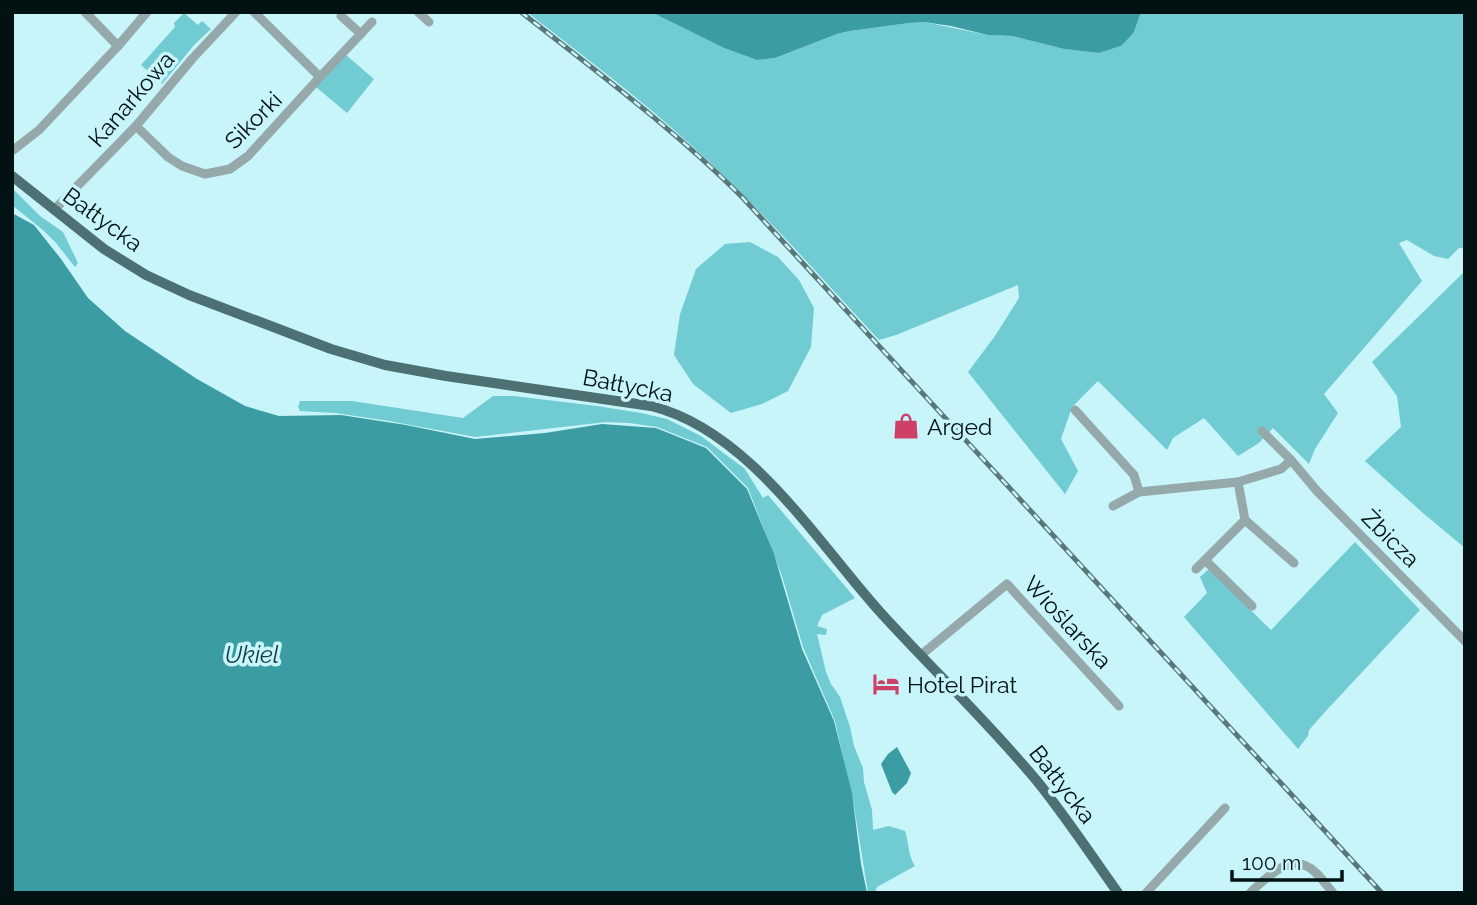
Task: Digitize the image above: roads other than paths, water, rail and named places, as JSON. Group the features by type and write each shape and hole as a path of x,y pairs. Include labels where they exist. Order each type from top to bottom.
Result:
{"main road":[{"name":"Bałtycka","path":"12,176 104,249 146,275 189,295 350,356 456,378 651,407 689,420 720,440 771,483 872,602 1036,780 1118,893"}],"street":[{"path":"85,12 118,46"},
{"path":"12,151 39,130 147,12"},
{"name":"Kanarkowa","path":"54,210 136,127 192,59 236,12"},
{"path":"254,12 320,77"},
{"path":"418,12 429,22"},
{"path":"341,16 361,34"},
{"name":"Sikorki","path":"136,127 182,166 205,174 230,169 248,156 372,22"},
{"path":"1075,410 1134,475 1139,492"},
{"name":"Żbicza","path":"1262,430 1317,491 1465,641"},
{"path":"1113,506 1139,492 1238,482 1281,468 1291,460"},
{"path":"1238,482 1245,520 1294,563"},
{"path":"1196,569 1245,520"},
{"path":"1206,561 1252,606"},
{"name":"Wioślarska","path":"921,656 1007,584 1119,706"},
{"path":"1146,893 1226,808"},
{"path":"1250,893 1281,866 1292,864 1309,867 1333,893"}],"water":[{"path":"651,12 1141,12 1134,32 1121,46 1099,53 1064,49 1012,36 988,35 924,22 850,31 775,58 757,60 724,48"},
{"name":"Ukiel","path":"12,213 34,225 88,298 125,331 197,379 245,406 279,416 341,415 475,439 545,433 602,424 656,428 706,448 747,489 774,554 802,649 834,721 852,793 867,893 12,893"},
{"path":"897,747 911,773 907,783 895,795 881,764"}],"railway":[{"path":"521,12 662,124 742,197 1382,893"}],"place":[{"name":"Arged","path":"906,426"},
{"name":"Hotel Pirat","path":"886,684"}]}
